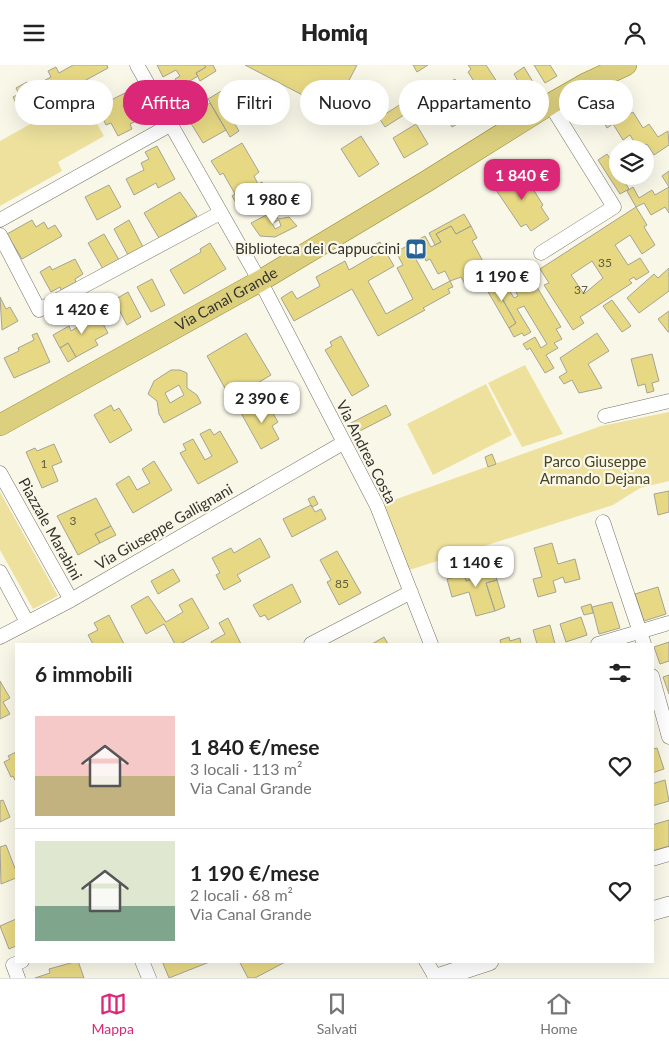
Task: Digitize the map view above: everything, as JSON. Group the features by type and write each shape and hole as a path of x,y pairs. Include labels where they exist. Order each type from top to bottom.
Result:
{"main road":[{"name":"Via Canal Grande","path":"590,80 610,65"},
{"name":"Via Canal Grande","path":"594,80 626,65"},
{"name":"Via Canal Grande","path":"0,425 260,281 559,99"}],"street":[{"name":"Via Andrea Costa","path":"137,65 145,80"},
{"path":"541,253 614,207 550,104"},
{"name":"Via Andrea Costa","path":"170,125 260,281 377,506 431,643"},
{"path":"0,220 170,125"},
{"path":"0,235 39,310 220,213"},
{"path":"604,416 669,401"},
{"name":"Via Giuseppe Gallignani","path":"0,637 71,600 344,443"},
{"name":"Piazzale Marabini","path":"0,473 71,600"},
{"path":"603,522 642,638"},
{"path":"0,572 27,622"},
{"path":"313,643 411,592"},
{"path":"605,643 642,638 669,623"},
{"path":"654,683 669,737"},
{"path":"654,858 669,854"},
{"path":"654,910 669,906"},
{"path":"18,963 13,965 18,978"},
{"path":"143,963 149,978"},
{"path":"427,963 436,978 483,963"}],"green space":[{"path":"29,125 98,125 104,136 58,162 62,171 0,206 0,141"},
{"path":"525,365 563,434 522,447 488,383"},
{"path":"486,384 512,435 433,475 407,424"},
{"name":"Parco Giuseppe Armando Dejana","path":"669,412 669,481 640,488 613,505 403,572 377,506 601,426"},
{"path":"0,492 58,596 33,609 0,550"}],"building":[{"path":"73,65 107,65 108,68 86,80 45,80 51,77 48,71 56,67 59,73"},
{"path":"157,65 204,65 206,67 196,73 198,76 191,80 176,80 180,76 176,70 163,77"},
{"path":"204,65 213,65 216,71 200,80 196,73 206,67"},
{"path":"245,65 357,65 349,80 300,80 300,94 290,89 290,80 274,80"},
{"path":"413,65 428,65 417,72"},
{"path":"468,65 486,65 496,80 473,80 468,72 471,69"},
{"path":"534,65 550,65 557,76 549,81 543,80"},
{"path":"524,67 532,80 517,80 514,74"},
{"path":"218,93 218,116 208,99"},
{"path":"123,94 123,125 130,125 132,129 118,136 112,125 113,99"},
{"path":"210,103 218,116 218,125 223,125 226,130 203,143 192,125 208,125 208,104"},
{"path":"399,105 399,118 389,124 389,112"},
{"path":"633,112 643,128 649,124 658,137 668,131 669,145 654,155 654,140 633,140 630,135 623,140 614,125 633,125"},
{"path":"223,125 235,125 239,131 230,137"},
{"path":"417,125 428,144 404,158 393,138"},
{"path":"361,136 379,164 359,177 341,149"},
{"path":"242,143 259,172 254,176 258,184 262,182 269,193 240,210 232,196 235,194 223,173 220,175 211,161"},
{"path":"157,146 175,179 158,188 156,183 134,195 126,179 144,170 141,163 149,159 145,152"},
{"path":"607,154 609,157 609,177 598,160"},
{"path":"521,170 543,205 541,207 549,219 531,231 526,224 521,227 494,187"},
{"path":"669,171 669,187 662,176"},
{"path":"109,185 121,207 97,220 85,197"},
{"path":"614,185 627,185 629,189 620,194"},
{"path":"633,187 639,198 652,190 655,195 669,187 669,213 665,207 651,215 644,203 636,207 627,191"},
{"path":"180,192 197,216 159,238 144,213"},
{"path":"636,207 647,225 644,227 655,245 642,254 630,235 615,245 628,265 640,258 649,272 636,280 634,277 629,280 632,283 580,317 584,323 573,330 544,285 549,283 540,269","holes":["592,261 603,278 584,294 571,275"]},
{"path":"274,211 278,219 289,217 297,226 275,237 260,236 251,223","holes":["279,220 281,226 275,229 272,223"]},
{"path":"464,214 471,226 456,234 451,226 436,234 441,242 435,245 429,233"},
{"path":"32,220 36,227 44,222 48,229 55,225 62,236 22,259 7,234"},
{"path":"129,220 143,247 128,255 114,229"},
{"path":"451,226 456,234 471,226 477,238 472,241 486,267 482,269 484,274 465,284 461,277 450,281 445,271 438,274 430,259 426,261 423,249 419,251 414,242 425,236 431,247 441,242 436,234"},
{"path":"104,234 119,260 103,269 88,243"},
{"path":"380,242 394,266 368,281 386,314 413,299 397,268 403,265 396,252 414,242 419,251 413,254 433,290 450,281 453,287 448,289 450,293 423,308 425,310 378,336 352,289 294,321 281,298 292,291 297,299 320,286 316,277 345,261 349,270 373,256 369,248"},
{"path":"210,243 226,269 184,294 170,270 201,252 200,249"},
{"path":"75,259 83,274 75,279 76,282 61,290 60,287 51,292 40,272 50,266 52,270"},
{"path":"489,265 493,274 486,278 482,269"},
{"path":"669,268 669,291 639,313 627,298 654,274 658,278"},
{"path":"526,269 561,327 556,329 562,339 554,343 558,348 546,355 554,368 545,373 530,348 527,350 523,344 535,337 541,348 547,344 524,306 517,309 531,332 524,336 522,333 514,337 509,328 516,323 500,295 509,290 514,298 518,296 509,279"},
{"path":"152,279 165,305 151,312 137,287"},
{"path":"504,281 509,290 500,295 516,323 509,328 487,290"},
{"path":"128,292 141,317 127,325 114,300"},
{"path":"0,297 6,309 10,307 18,321 2,330"},
{"path":"612,300 631,326 622,332 603,306"},
{"path":"96,311 108,333 95,340 98,345 76,357 68,343 60,348 53,335 69,326 71,331 86,322 83,318"},
{"path":"669,311 669,332 668,332 658,319"},
{"path":"37,333 50,362 14,378 4,358 19,351 18,348 34,340 32,335"},
{"path":"246,333 271,375 231,399 207,356"},
{"path":"597,333 609,351 588,364 602,388 579,393 572,380 564,384 559,377 567,372 560,358"},
{"path":"341,336 369,386 352,396 325,350 332,346 330,342"},
{"path":"68,343 76,357 68,362 60,348"},
{"path":"652,354 659,381 652,383 654,391 647,393 645,384 638,386 631,359"},
{"path":"171,370 180,370 187,373 187,388 197,395 201,403 164,423 159,414 157,401 148,394 154,381","holes":["179,385 184,395 170,403 165,393"]},
{"path":"244,397 248,402 232,411 229,406"},
{"path":"265,400 278,422 272,426 279,439 261,449 241,413"},
{"path":"111,405 114,411 119,408 132,430 110,443 94,415"},
{"path":"386,405 391,415 354,434 349,424"},
{"path":"210,429 214,435 220,431 238,462 198,484 180,453 186,450 183,444 193,439 205,460 212,456 200,434"},
{"path":"54,444 62,462 52,466 58,481 42,488 26,452 35,448 37,451"},
{"path":"492,454 496,464 488,467 485,457"},
{"path":"154,461 172,490 133,513 116,484 129,476 137,490 150,483 142,469"},
{"path":"669,491 669,512 658,515 654,494"},
{"path":"314,496 318,504 312,507 308,499"},
{"path":"96,498 111,526 95,534 100,543 78,555 57,516"},
{"path":"311,505 315,512 321,509 326,519 292,537 283,519"},
{"path":"111,526 116,535 100,543 95,534"},
{"path":"260,538 270,557 237,575 241,581 224,590 216,575 220,573 212,558 231,548 234,553"},
{"path":"552,543 558,564 575,559 580,579 565,583 563,577 553,581 556,592 538,597 533,579 542,577 534,548"},
{"path":"337,551 361,593 339,605 327,582 331,580 320,560"},
{"path":"491,561 497,580 486,583 495,611 476,616 469,592 452,597 447,579 464,574 466,581 477,578 473,566"},
{"path":"173,569 180,581 158,594 151,581"},
{"path":"475,571 477,578 466,581 464,574"},
{"path":"497,580 505,607 495,611 486,583"},
{"path":"292,584 301,602 268,620 265,615 260,617 253,605"},
{"path":"658,587 666,614 644,621 635,594"},
{"path":"148,596 166,622 183,612 179,605 192,598 209,628 182,643 174,643 164,624 146,634 131,606"},
{"path":"612,602 620,628 599,634 592,607"},
{"path":"591,604 593,613 584,615 581,607"},
{"path":"109,615 123,643 92,643 88,635 98,630 94,623"},
{"path":"581,617 587,635 566,642 560,624"},
{"path":"228,618 240,643 212,643 225,634 219,623"},
{"path":"550,625 555,643 537,643 533,630"},
{"path":"384,637 387,643 374,643"},
{"path":"509,637 510,641 520,638 521,643 501,643 500,640"},
{"path":"669,642 669,661 660,664 654,647"},
{"path":"669,675 669,694 663,677"},
{"path":"0,681 10,698 3,702 10,714 0,719"},
{"path":"657,748 664,769 654,772 654,749"},
{"path":"15,752 15,780 13,776 11,777 4,762 10,759 8,756"},
{"path":"665,780 669,801 654,805 654,783"},
{"path":"3,800 10,817 0,822 0,801"},
{"path":"669,820 669,846 654,850 654,824"},
{"path":"6,845 15,868 15,878 1,884 0,847"},
{"path":"15,919 15,946 9,949 0,926"},
{"path":"71,963 79,963 84,978 35,978 50,973 49,969"},
{"path":"163,963 207,963 169,978"},
{"path":"240,963 283,963 255,978 248,978"}],"place":[{"name":"Biblioteca dei Cappuccini","path":"416,249"}]}
